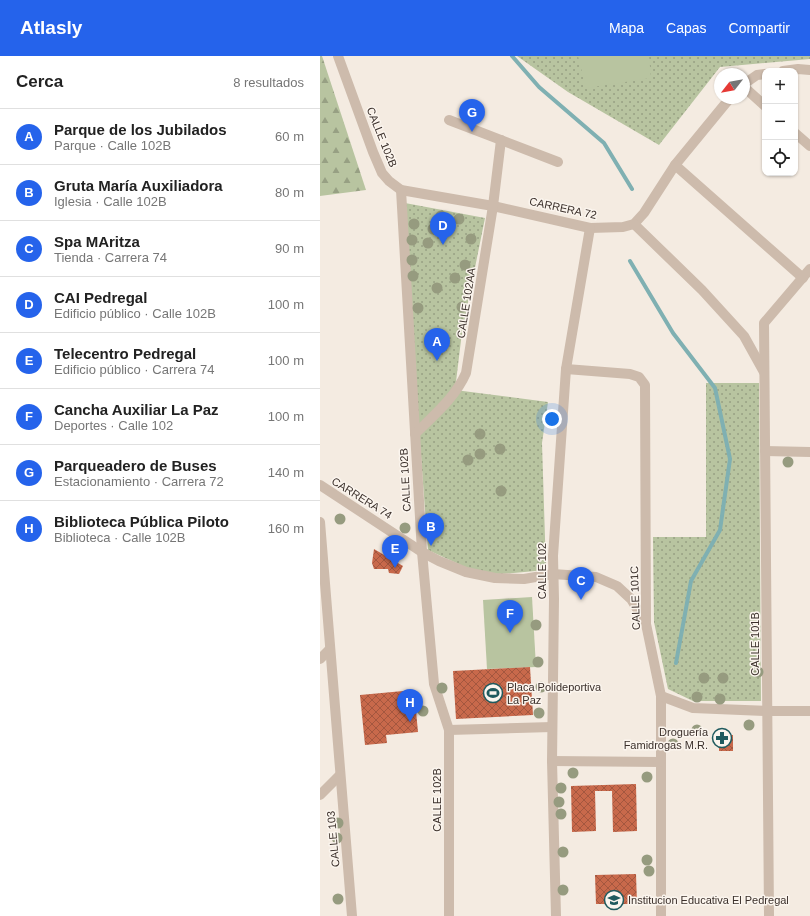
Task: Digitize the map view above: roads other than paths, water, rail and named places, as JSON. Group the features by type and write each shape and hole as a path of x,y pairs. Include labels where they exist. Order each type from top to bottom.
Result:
{"street":[{"name":"CALLE 102B","path":"338,56 382,173 389,181 401,190 422,552 434,684 449,730 449,916"},
{"path":"798,68 810,70"},
{"path":"750,80 757,75 762,74"},
{"path":"750,91 763,104"},
{"path":"634,224 644,213 675,165 725,104"},
{"path":"449,120 558,162"},
{"path":"798,135 810,146"},
{"name":"CALLE 102AA","path":"415,434 450,399 460,387 466,373 493,206 501,140"},
{"path":"675,165 803,278 810,270"},
{"name":"CARRERA 72","path":"401,190 493,206 590,228 623,227 634,224"},
{"name":"CALLE 101B","path":"634,224 702,290 744,336 764,373"},
{"name":"CALLE 102","path":"556,916 552,761 554,599 553,556 566,369 590,228"},
{"name":"CALLE 101B","path":"769,916 764,323 803,278"},
{"name":"CALLE 101C","path":"566,369 630,374 639,377 645,385 646,624 661,696 661,916"},
{"path":"765,451 810,452"},
{"name":"CARRERA 74","path":"320,485 422,552 466,572 495,578 524,579 553,574 596,577 616,586 631,599 646,624"},
{"name":"CALLE 103","path":"320,522 350,915"},
{"path":"320,659 330,649"},
{"path":"661,696 693,708 810,711"},
{"path":"449,730 552,727"},
{"path":"552,761 660,762"},
{"path":"320,795 340,775"}],"waterway":[{"path":"512,56 539,87 604,143 632,189"},
{"path":"630,261 673,333 715,388 730,459 720,530 691,581 676,663"}],"place":[{"name":"Parqueadero de Buses","path":"472,132"},
{"name":"CAI Pedregal","path":"443,245"},
{"name":"Parque de los Jubilados","path":"437,361"},
{"name":"Gruta María Auxiliadora","path":"431,546"},
{"name":"Telecentro Pedregal","path":"395,568"},
{"name":"Spa MAritza","path":"581,600"},
{"name":"Cancha Auxiliar La Paz","path":"510,633"},
{"name":"Placa Polideportiva La Paz","path":"493,693"},
{"name":"Biblioteca Pública Piloto","path":"410,722"},
{"name":"Droguería Famidrogas M.R.","path":"722,738"},
{"name":"Institucion Educativa El Pedregal","path":"614,900"}]}
